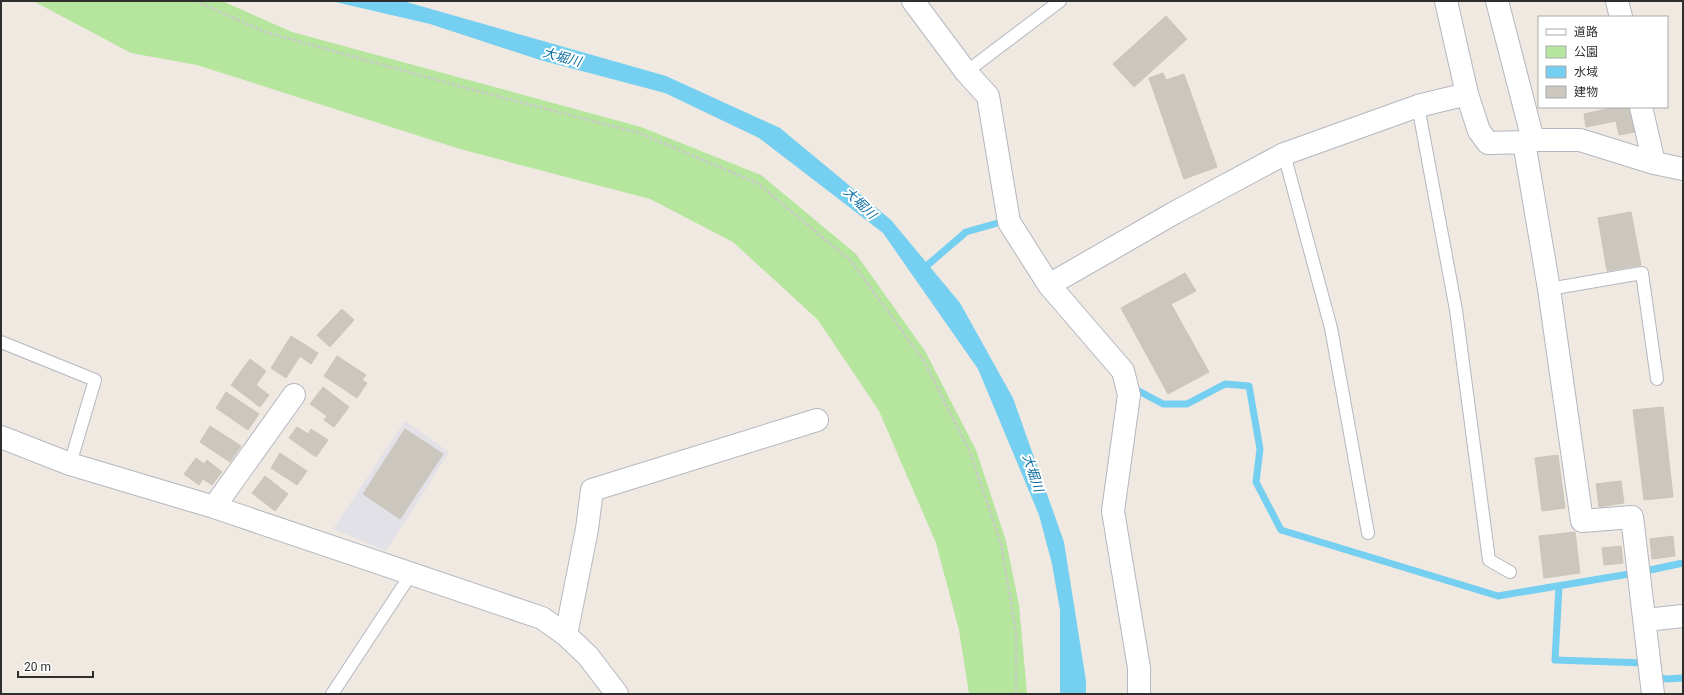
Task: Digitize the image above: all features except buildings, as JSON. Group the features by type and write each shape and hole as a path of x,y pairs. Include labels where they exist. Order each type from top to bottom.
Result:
{"street":[{"path":"913,1 966,72 988,96 1009,222 1049,285 1123,371 1129,395 1113,511 1139,668 1139,694"},
{"path":"1446,1 1467,94 1479,131 1488,143 1580,140 1654,163 1683,168"},
{"path":"1498,1 1529,141 1582,521 1632,517 1646,620 1653,694"},
{"path":"1617,1 1621,16"},
{"path":"1049,285 1174,213 1284,154 1418,106 1467,94"},
{"path":"1642,108 1654,163"},
{"path":"214,507 294,395"},
{"path":"566,635 588,528 592,490 817,420"},
{"path":"1,437 70,464 214,507 542,618 566,635 588,656 617,694"},
{"path":"1646,620 1683,616"}],"lane":[{"path":"966,72 1060,1"},
{"path":"1418,106 1456,310 1489,560 1510,572"},
{"path":"1284,154 1331,328 1368,534"},
{"path":"1549,289 1642,273 1657,379"},
{"path":"1,342 95,380 70,464"},
{"path":"332,694 411,574"}],"path":[{"path":"196,1 265,32 462,87 639,133 757,183 851,261 924,361 970,452 1000,544 1016,632 1016,694"}],"shaded area":[{"path":"405,421 449,452 386,551 333,529"}],"green space":[{"path":"33,1 222,1 292,32 641,127 761,175 856,254 925,351 976,450 1006,541 1019,605 1027,694 969,694 959,630 936,543 879,411 818,320 733,242 650,199 460,149 197,65 131,53"}],"water":[{"name":"大堀川","path":"331,1 403,1 666,76 780,128 891,220 960,303 1013,398 1064,542 1086,681 1086,694 1060,694 1060,610 1052,564 1039,515 978,369 883,233 759,138 665,93 540,60 430,24"}],"waterway":[{"path":"923,269 966,232 1001,222 1005,227"},
{"path":"1137,390 1163,404 1187,404 1225,384 1249,386 1260,449 1256,482 1281,530 1498,596 1629,574"},
{"path":"1650,570 1683,563"},
{"path":"1559,586 1555,660 1645,663"},
{"path":"1659,677 1666,679 1683,678"}]}
